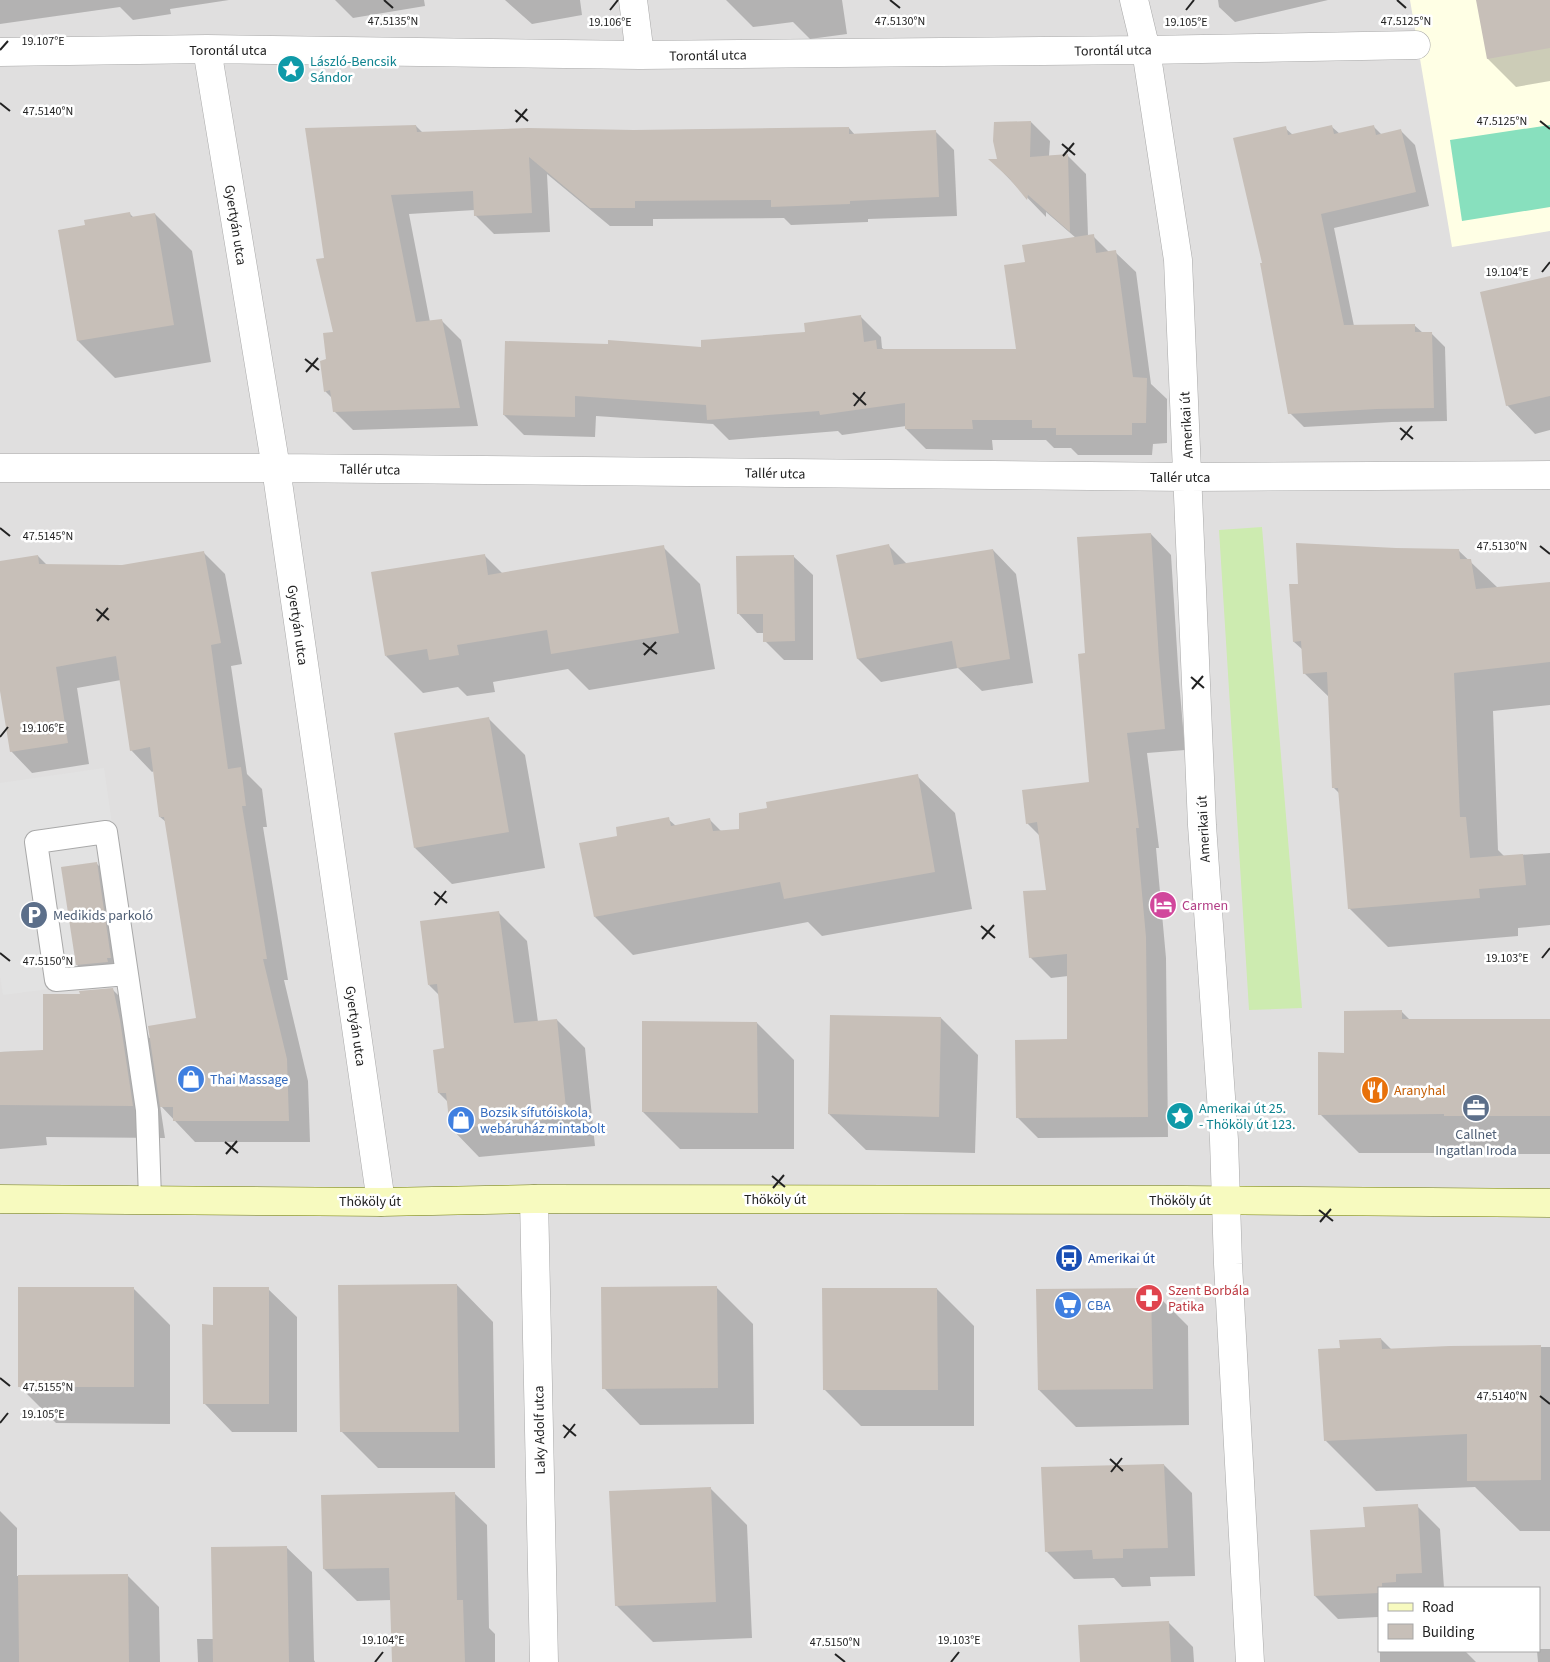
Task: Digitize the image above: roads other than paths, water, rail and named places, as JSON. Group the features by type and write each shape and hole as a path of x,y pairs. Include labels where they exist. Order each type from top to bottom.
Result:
{"main road":[{"name":"Thököly út","path":"0,1199 381,1202 534,1199 1226,1200 1550,1203"}],"street":[{"path":"633,0 640,55"},
{"name":"Amerikai út","path":"1134,0 1146,50 1178,260 1202,825 1224,1140 1250,1662"},
{"name":"Torontál utca","path":"0,52 207,49 640,55 1146,50 1416,45"},
{"name":"Gyertyán utca","path":"207,49 276,468 381,1202"},
{"name":"Tallér utca","path":"0,468 276,468 1188,477 1550,475"},
{"name":"Laky Adolf utca","path":"534,1199 544,1662"}],"lane":[{"path":"127,974 56,980 36,842 106,832 127,974 147,1110 150,1199"}],"place":[{"name":"László-Bencsik Sándor","path":"291,69"},
{"name":"Carmen","path":"1163,905"},
{"name":"Medikids parkoló","path":"34,915"},
{"name":"Thai Massage","path":"191,1079"},
{"name":"Aranyhal","path":"1375,1090"},
{"name":"Callnet Ingatlan Iroda","path":"1476,1108"},
{"name":"Amerikai út 25. - Thököly út 123.","path":"1180,1116"},
{"name":"Bozsik sífutóiskola, webáruház mintabolt","path":"461,1120"},
{"name":"Amerikai út","path":"1069,1258"},
{"name":"Szent Borbála Patika","path":"1149,1298"},
{"name":"CBA","path":"1068,1305"}]}
